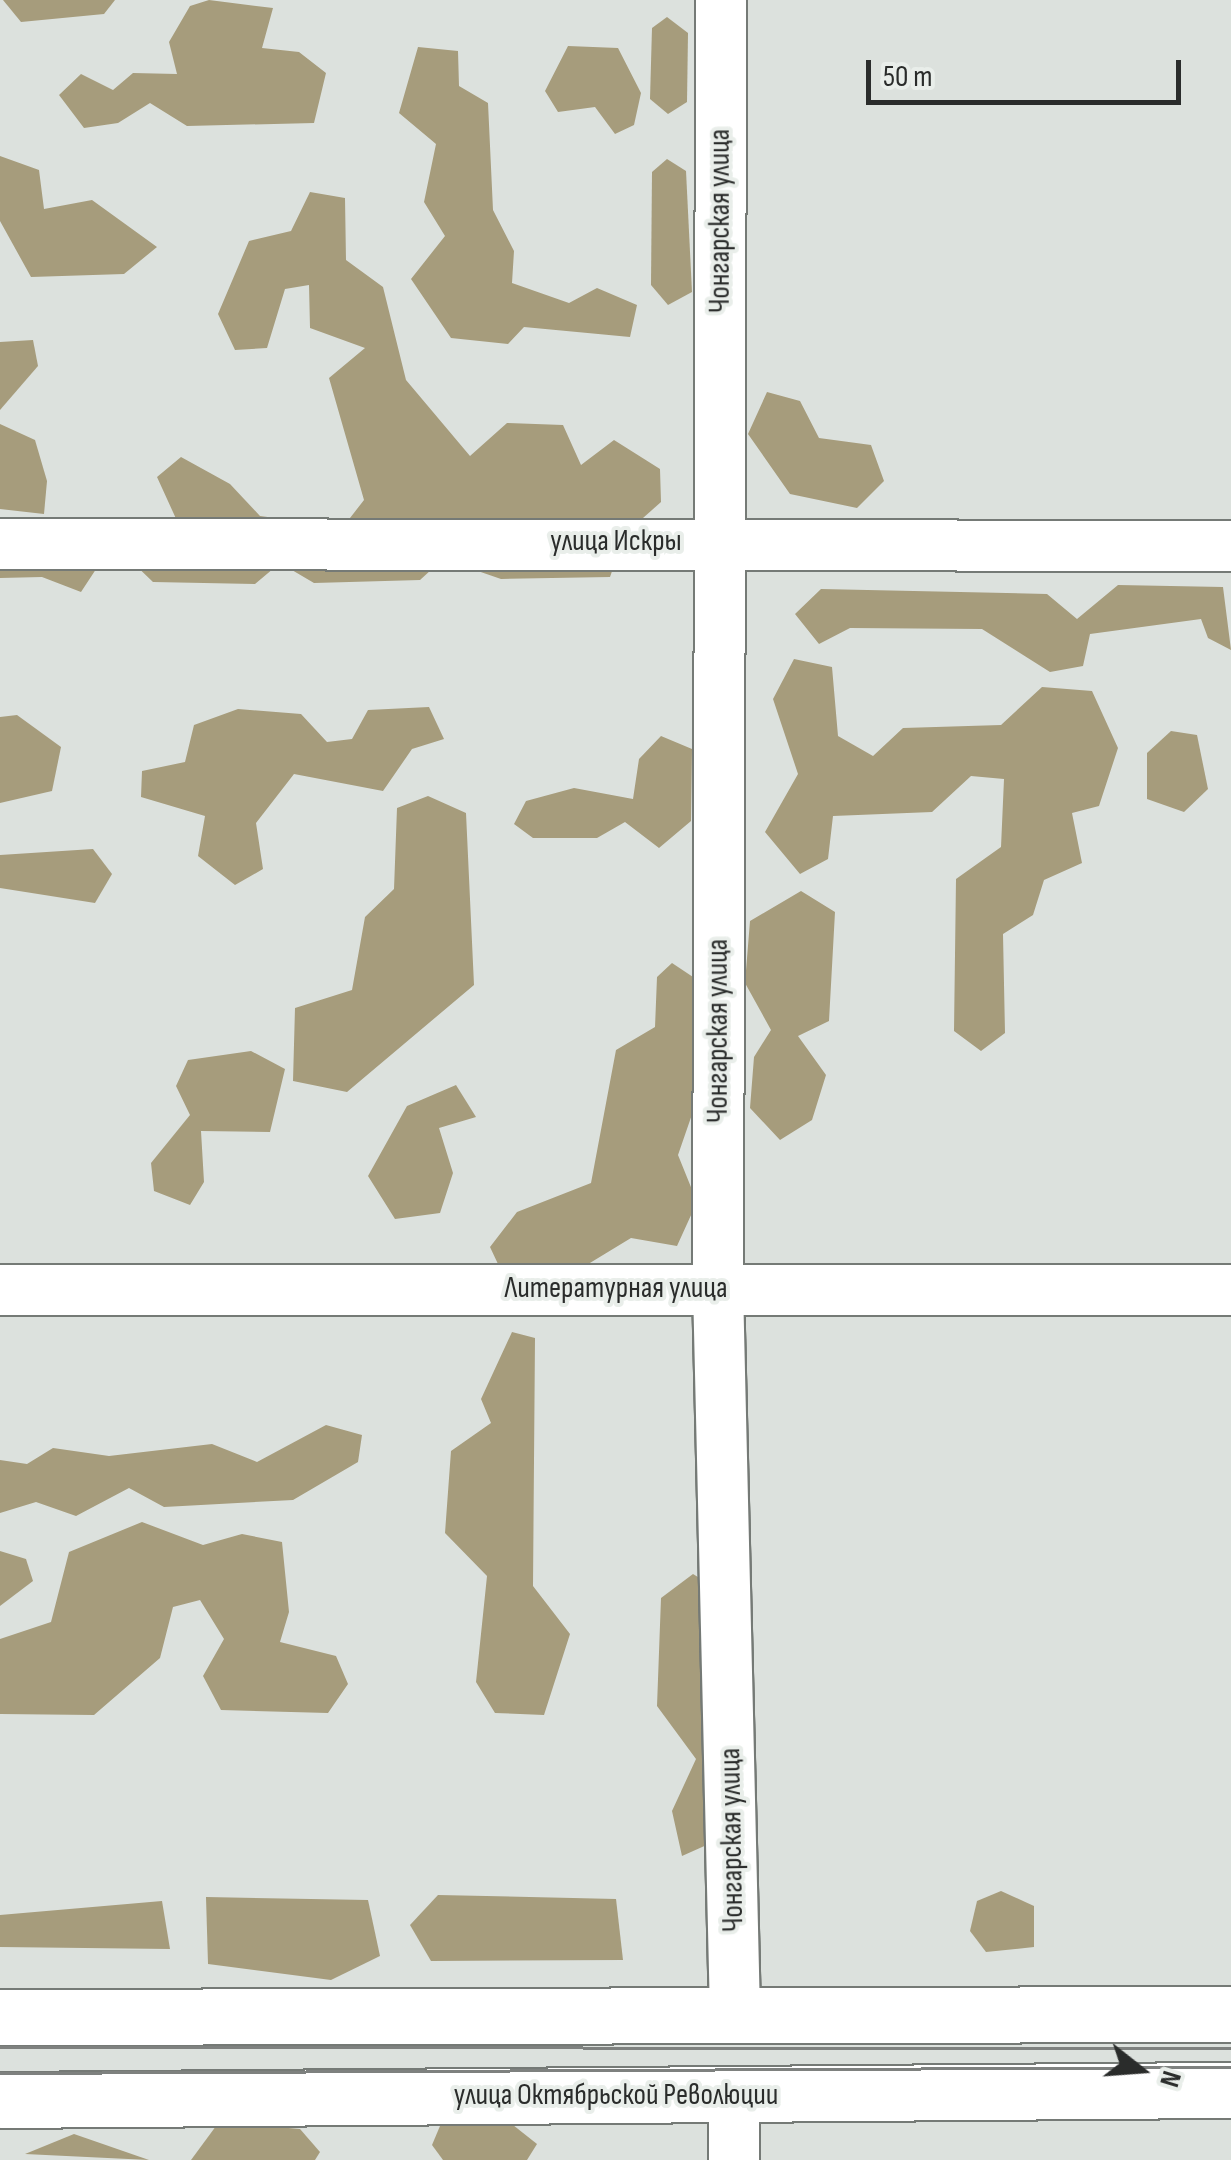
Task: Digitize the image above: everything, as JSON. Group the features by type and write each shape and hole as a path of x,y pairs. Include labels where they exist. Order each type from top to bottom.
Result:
{"main road":[{"name":"улица Октябрьской Революции","path":"0,2100 735,2057 1222,2013"},
{"path":"1222,2013 1223,2090"},
{"name":"улица Октябрьской Революции","path":"0,2017 735,2057 1223,2090"}],"street":[{"name":"Чонгарская улица","path":"720,0 718,1287 734,2160"},
{"name":"улица Искры","path":"0,544 719,541 1231,546"},
{"name":"Литературная улица","path":"0,1290 1231,1290"}],"shaded area":[{"path":"3,0 115,0 104,14 21,22"},
{"path":"209,0 273,8 262,48 299,52 326,73 314,123 187,126 150,103 118,123 84,128 59,95 81,74 113,90 133,73 177,74 169,42 190,6"},
{"path":"667,17 688,33 687,102 668,114 650,99 652,28"},
{"path":"568,46 618,48 641,93 634,125 615,134 595,107 558,112 545,91"},
{"path":"418,47 458,51 459,86 488,103 493,210 514,251 512,283 569,303 597,288 637,305 630,337 524,327 508,344 451,338 411,279 445,236 424,202 436,144 399,113"},
{"path":"0,156 39,170 44,209 92,200 157,247 124,274 31,277 0,221"},
{"path":"667,159 686,171 692,292 668,305 651,285 652,172"},
{"path":"310,192 345,198 346,260 383,287 406,380 470,456 507,423 563,425 581,465 614,440 660,469 661,502 625,534 610,577 501,579 443,559 420,580 314,583 280,563 255,584 153,582 128,558 183,534 157,477 181,457 230,484 260,516 343,527 364,500 329,378 365,348 310,328 309,285 285,289 267,348 235,350 218,314 249,241 291,231"},
{"path":"33,340 38,366 0,410 0,342"},
{"path":"767,392 800,401 819,438 871,445 884,481 857,508 790,494 748,434"},
{"path":"0,424 35,440 47,481 44,514 0,509"},
{"path":"0,542 104,557 81,592 42,577 0,578"},
{"path":"1118,585 1223,587 1231,650 1208,638 1201,619 1090,634 1083,666 1050,672 982,629 850,628 819,644 795,614 821,589 1047,594 1077,619"},
{"path":"794,659 832,667 838,736 873,756 903,728 1001,725 1042,687 1092,691 1118,748 1099,806 1072,813 1082,863 1044,880 1033,915 1003,934 1005,1033 981,1051 954,1031 956,879 1001,847 1004,779 971,776 932,812 833,816 828,859 800,874 765,832 798,774 773,699"},
{"path":"429,707 444,739 412,749 383,791 294,774 256,823 263,869 235,885 198,856 205,816 141,797 142,771 185,762 194,725 238,709 301,714 327,742 352,739 368,710"},
{"path":"17,715 61,747 52,791 0,803 0,717"},
{"path":"1171,731 1197,735 1208,789 1184,812 1147,799 1147,753"},
{"path":"661,736 692,749 691,821 659,848 625,822 597,838 533,838 514,824 526,801 574,788 633,799 639,759"},
{"path":"428,796 466,813 474,985 347,1092 293,1081 295,1008 352,990 365,917 394,889 397,808"},
{"path":"93,849 112,874 95,903 0,888 0,855"},
{"path":"801,891 835,912 829,1021 798,1036 826,1075 812,1120 780,1140 750,1108 754,1057 771,1030 745,983 750,921"},
{"path":"672,963 696,979 697,1100 678,1155 697,1202 677,1246 631,1238 557,1283 506,1281 490,1247 517,1212 591,1183 616,1050 655,1027 657,977"},
{"path":"251,1051 285,1069 270,1132 201,1131 204,1182 190,1205 154,1191 151,1163 190,1115 176,1086 188,1060"},
{"path":"456,1085 476,1117 439,1128 453,1173 440,1213 395,1219 368,1176 407,1106"},
{"path":"512,1332 535,1338 533,1586 570,1634 544,1715 495,1713 476,1682 487,1576 445,1533 451,1451 491,1423 481,1399"},
{"path":"326,1425 362,1435 358,1462 293,1500 164,1507 129,1488 76,1516 36,1502 0,1513 0,1460 27,1464 53,1448 109,1456 212,1444 257,1462"},
{"path":"142,1522 203,1545 242,1534 282,1542 289,1612 280,1642 336,1656 348,1684 328,1713 221,1710 203,1676 224,1639 200,1600 173,1607 160,1658 94,1715 0,1714 0,1639 51,1622 69,1552"},
{"path":"0,1551 26,1559 33,1581 0,1606"},
{"path":"693,1574 732,1598 729,1835 682,1856 672,1811 696,1759 657,1706 661,1598"},
{"path":"1001,1891 1034,1906 1034,1947 986,1952 970,1931 977,1901"},
{"path":"438,1895 616,1899 623,1960 431,1961 410,1925"},
{"path":"206,1897 368,1900 380,1956 331,1980 208,1964"},
{"path":"162,1901 170,1949 0,1947 0,1915"},
{"path":"219,2122 300,2129 320,2152 315,2160 191,2160"},
{"path":"513,2125 537,2144 527,2160 443,2160 432,2145 440,2126"},
{"path":"74,2134 149,2160 25,2154"}],"tram line":[{"path":"0,2047 1231,2048"},
{"path":"0,2073 1231,2067"}]}
